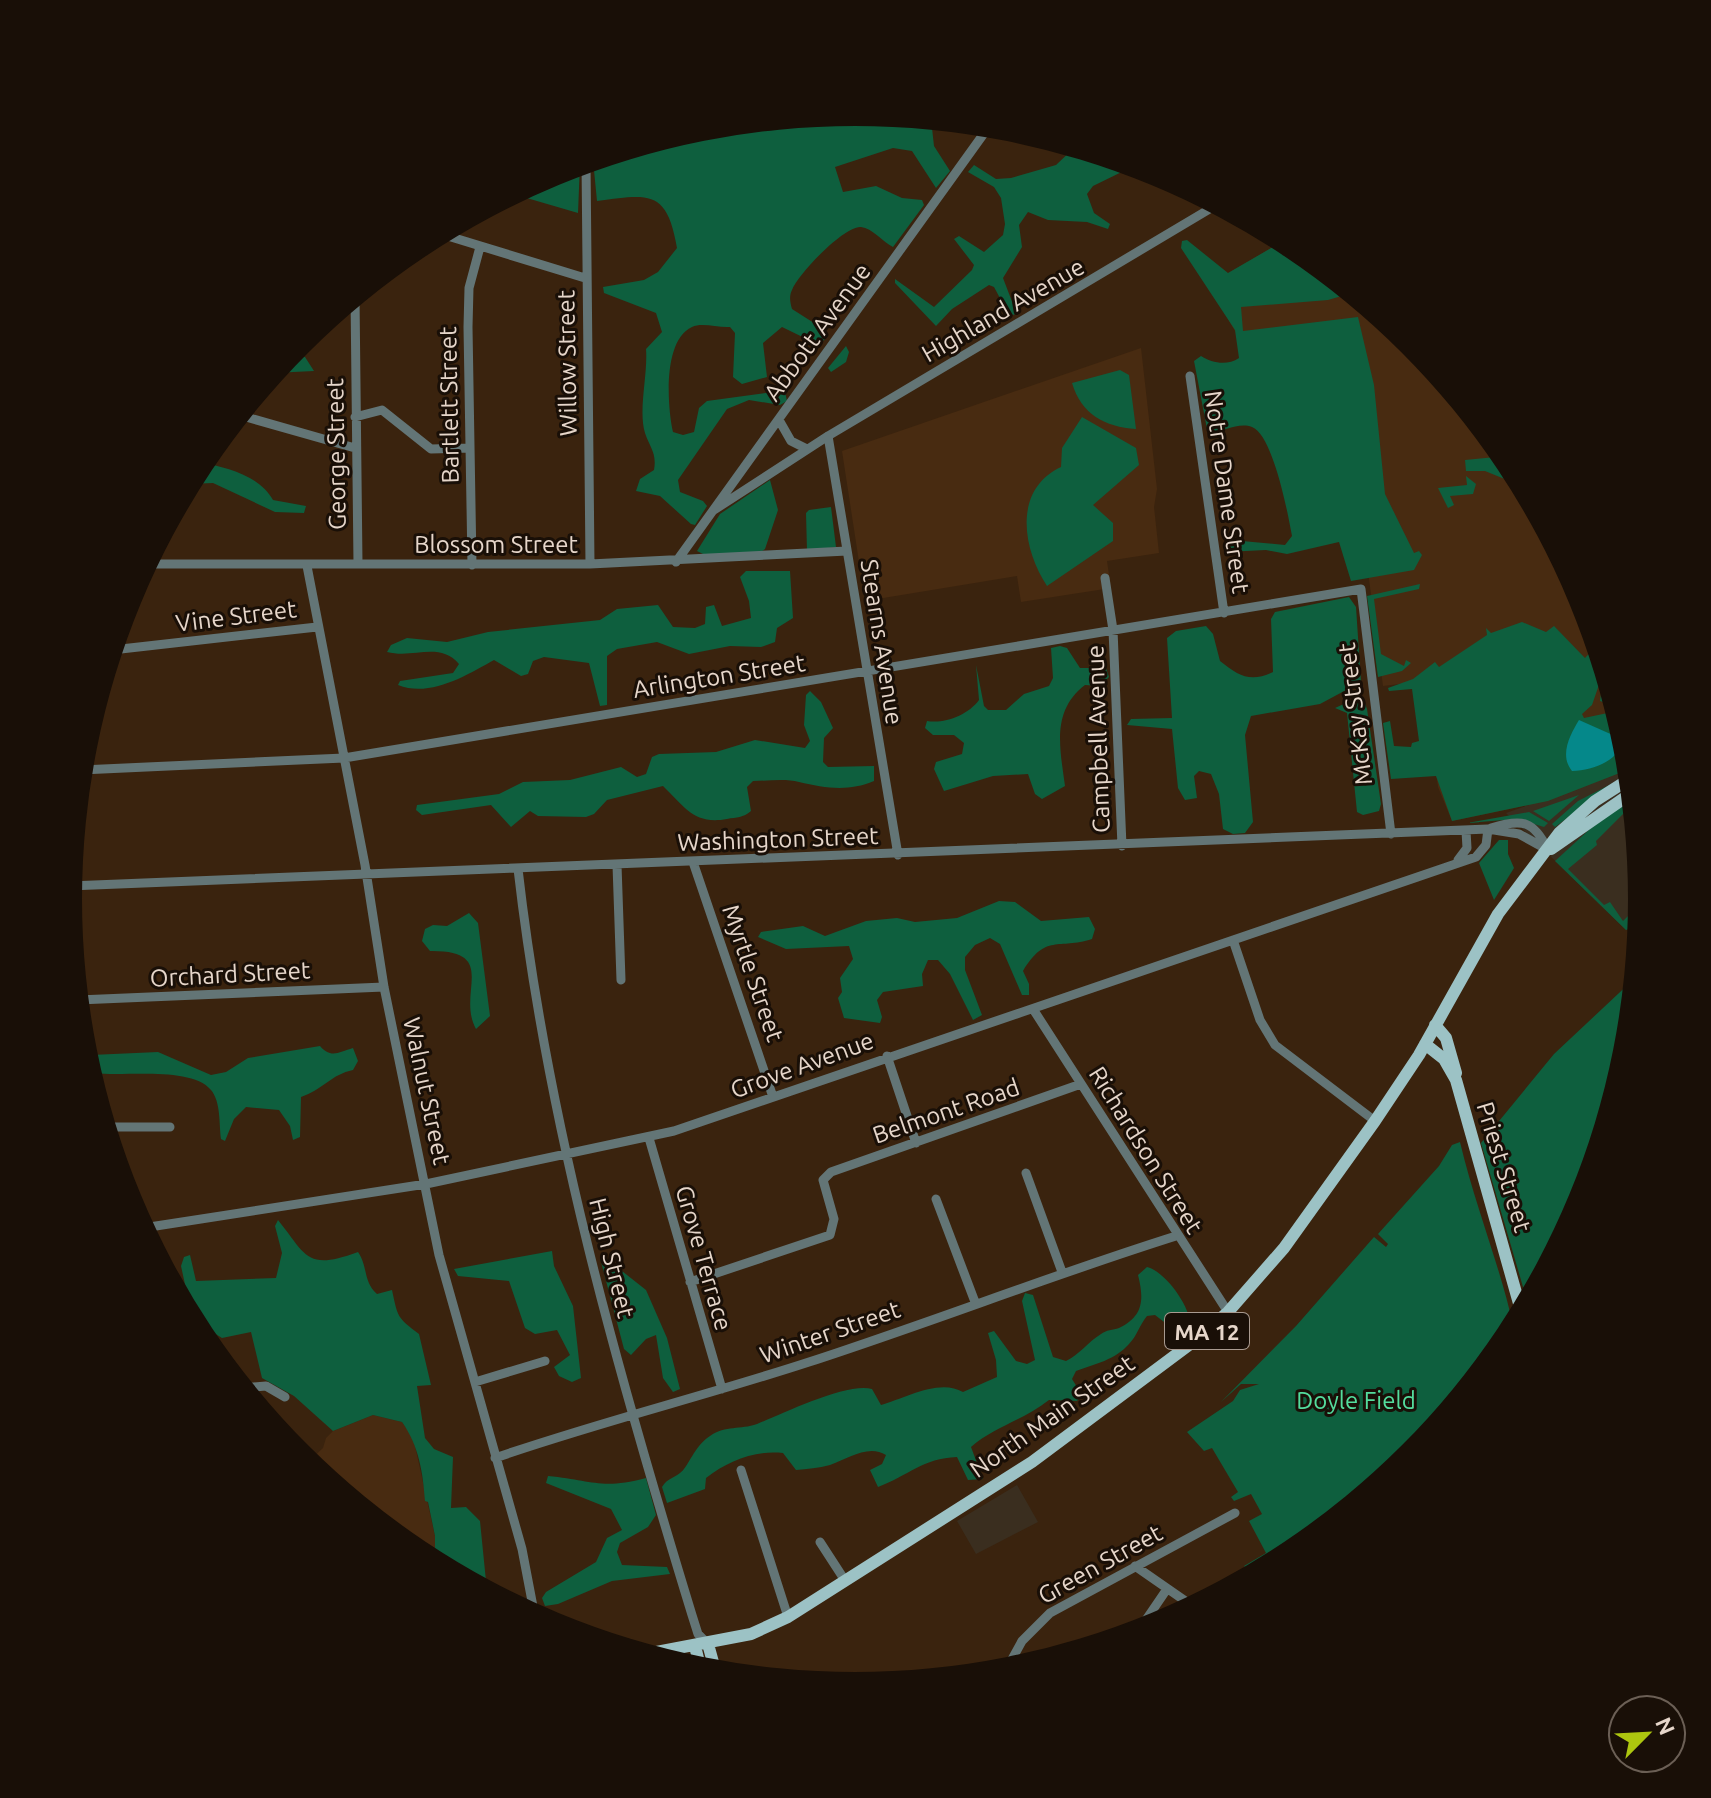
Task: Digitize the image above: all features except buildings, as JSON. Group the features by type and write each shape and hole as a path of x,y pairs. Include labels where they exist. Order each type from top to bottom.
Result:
{"main road":[{"name":"North Main Street","path":"668,1649 751,1634 788,1617 1032,1462 1193,1342 1228,1312 1284,1248 1375,1121 1425,1044 1498,914 1577,815 1620,786"},
{"name":"North Main Street","path":"1548,850 1622,799"},
{"path":"1435,1025 1448,1043 1456,1080"},
{"name":"Priest Street","path":"1425,1044 1444,1059 1456,1080 1483,1185 1510,1263 1518,1297"},
{"path":"701,1642 701,1657"},
{"path":"701,1642 709,1659"}],"street":[{"name":"Abbott Avenue","path":"676,562 982,136"},
{"name":"Willow Street","path":"586,174 590,564"},
{"name":"Highland Avenue","path":"714,510 828,436 1208,210"},
{"path":"454,238 585,278"},
{"name":"Bartlett Street","path":"472,565 469,288 480,247"},
{"name":"George Street","path":"355,309 358,564"},
{"name":"Notre Dame Street","path":"1190,376 1224,613"},
{"path":"355,417 382,410 431,449 469,448"},
{"path":"250,418 355,448"},
{"path":"779,420 791,441 807,449"},
{"name":"Stearns Avenue","path":"828,436 898,855"},
{"name":"Blossom Street","path":"159,564 590,564 847,551"},
{"name":"Walnut Street","path":"307,566 366,874 384,987 445,1281 522,1549 532,1602"},
{"name":"Campbell Avenue","path":"1105,578 1113,630 1122,846"},
{"name":"Arlington Street","path":"94,769 344,758 1361,589"},
{"name":"McKay Street","path":"1361,589 1391,834"},
{"name":"Vine Street","path":"123,649 317,627"},
{"name":"Washington Street","path":"83,885 1488,829 1519,834 1548,850"},
{"name":"Grove Avenue","path":"155,1226 426,1184 649,1138 1480,854 1488,829"},
{"path":"1455,863 1467,848 1466,831"},
{"name":"Myrtle Street","path":"693,862 773,1097"},
{"path":"617,865 621,980"},
{"name":"High Street","path":"518,869 530,970 584,1240 701,1642"},
{"path":"1233,940 1260,1020 1275,1045 1375,1121"},
{"name":"Orchard Street","path":"89,1000 384,987"},
{"name":"Richardson Street","path":"1033,1009 1176,1236 1228,1312"},
{"path":"887,1056 916,1143"},
{"name":"Belmont Road","path":"690,1282 830,1235 834,1219 825,1176 1081,1084"},
{"path":"117,1127 170,1127"},
{"name":"Grove Terrace","path":"649,1138 722,1389"},
{"path":"1026,1173 1062,1272"},
{"path":"936,1199 975,1302"},
{"name":"Winter Street","path":"495,1458 722,1389 1176,1236"},
{"path":"475,1382 545,1361"},
{"path":"256,1387 266,1386 285,1397"},
{"path":"741,1470 788,1617"},
{"name":"Green Street","path":"1014,1656 1022,1641 1050,1613 1235,1513"},
{"path":"820,1542 844,1579"},
{"path":"1135,1566 1183,1600"},
{"path":"1149,1615 1167,1589"}],"shaded area":[{"path":"1272,248 1366,317 1437,389 1499,469 1549,557 1588,650 1603,699 1618,774 1548,801 1452,821 1438,787 1424,681 1383,686 1339,350 1252,360 1208,285"},
{"path":"1141,348 1157,489 1154,507 1159,553 1107,561 1111,588 1021,602 1017,576 865,601 842,451"},
{"path":"1618,773 1627,848 1628,929 1626,930 1506,813"},
{"path":"373,1415 402,1422 413,1437 435,1548 385,1513 317,1454 333,1431"},
{"path":"1017,1485 1038,1522 976,1554 957,1521"}],"green space":[{"path":"805,127 932,130 934,146 950,171 936,188 912,151 893,148 835,167 843,192 876,186 902,198 922,200 924,205 893,247 869,230 854,228 812,263 792,290 792,309 825,330 828,336 819,345 782,327 763,343 767,377 742,384 733,377 735,333 730,327 696,326 683,334 676,345 669,374 673,432 683,435 694,432 699,408 707,401 780,391 785,392 787,401 780,405 749,400 727,409 678,480 680,492 703,501 707,506 695,525 660,496 636,491 640,479 654,470 655,464 642,414 646,349 662,332 656,313 604,293 603,287 644,280 658,272 677,248 673,229 668,215 653,200 630,197 597,201 594,172 705,140"},
{"path":"1066,155 1120,173 1093,186 1087,194 1094,213 1110,224 1108,229 1087,222 1048,220 1028,212 1019,225 1022,247 1003,278 1016,312 1014,315 1008,313 994,287 989,285 952,309 936,326 895,283 895,279 934,307 974,265 954,239 959,236 984,252 1003,235 1005,224 1001,198 994,187 968,172 974,165 996,179 1011,178 1056,165"},
{"path":"579,177 578,213 528,198"},
{"path":"1187,240 1228,273 1272,248 1340,296 1241,307 1243,331 1358,317 1374,385 1385,494 1414,553 1419,551 1422,555 1414,570 1351,581 1339,542 1287,554 1266,550 1225,552 1223,546 1231,540 1285,545 1292,536 1273,459 1260,433 1247,426 1210,434 1207,429 1194,361 1201,356 1220,363 1239,358 1235,330 1181,248 1182,241"},
{"path":"846,346 849,352 846,362 831,372 828,368"},
{"path":"304,357 314,371 290,372"},
{"path":"1120,370 1129,375 1136,429 1104,422 1096,417 1081,403 1072,383"},
{"path":"1082,417 1136,448 1139,465 1093,505 1113,523 1113,541 1047,586 1028,539 1029,505 1045,477 1061,467 1062,448"},
{"path":"1491,458 1505,479 1485,471 1466,471 1465,460"},
{"path":"215,465 221,467 259,484 273,500 306,506 304,513 275,512 213,483 203,483"},
{"path":"1466,476 1476,484 1473,494 1450,496 1454,505 1448,508 1438,488 1467,485"},
{"path":"770,480 778,510 765,549 761,552 705,555 697,551 720,514"},
{"path":"831,507 836,547 807,551 806,513"},
{"path":"746,571 790,571 793,618 777,628 775,642 761,647 730,646 689,654 657,642 617,649 607,656 607,705 600,706 589,663 544,657 533,661 528,674 521,676 494,660 448,683 423,689 398,685 400,681 453,673 459,664 443,653 387,652 391,645 407,638 447,642 488,632 600,620 617,609 658,605 673,627 695,628 705,624 706,607 714,605 722,626 751,618 749,601 740,577"},
{"path":"1420,584 1419,589 1374,599 1381,654 1404,666 1406,660 1411,663 1402,671 1378,677 1367,596"},
{"path":"1349,597 1356,607 1361,682 1320,704 1251,716 1245,735 1253,822 1245,833 1233,834 1223,829 1219,794 1211,774 1199,771 1194,776 1197,798 1185,800 1178,788 1172,729 1127,725 1131,719 1172,718 1167,638 1176,631 1206,626 1213,634 1220,661 1239,674 1258,677 1273,672 1271,619 1275,612"},
{"path":"1522,622 1546,632 1554,626 1585,658 1589,654 1599,685 1592,705 1582,714 1584,718 1606,713 1618,774 1548,801 1452,821 1436,776 1391,779 1383,723 1390,721 1394,746 1411,747 1412,743 1419,741 1412,689 1389,691 1388,688 1413,679 1435,662 1439,667 1487,635 1486,628 1491,633"},
{"path":"1051,648 1067,648 1080,668 1106,668 1109,677 1100,686 1085,685 1074,695 1062,718 1060,744 1065,786 1042,799 1035,794 1028,774 993,776 944,791 934,769 936,762 962,754 964,743 954,735 933,735 925,728 927,721 948,720 962,714 979,700 976,665 984,706 988,710 1006,710 1024,694 1049,686 1053,678"},
{"path":"810,691 821,702 833,728 824,738 823,762 828,767 874,766 874,781 855,787 836,788 788,780 753,781 747,787 751,811 740,817 716,820 691,813 663,786 607,800 594,814 586,817 538,816 530,811 511,827 491,805 422,815 416,810 417,805 499,794 523,782 570,780 621,767 637,777 646,774 652,757 659,754 716,752 755,740 805,748 810,741 804,725 806,695"},
{"path":"1357,698 1364,701 1367,709 1381,804 1379,811 1363,815 1357,812 1347,713 1335,708"},
{"path":"1617,781 1555,827 1552,824 1578,801"},
{"path":"1579,795 1549,821 1533,811"},
{"path":"1623,805 1624,813 1596,841 1597,845 1568,869 1604,905 1610,902 1623,921 1628,916 1626,930 1555,861 1590,829"},
{"path":"1529,812 1548,823 1544,827 1517,819 1467,823"},
{"path":"1499,840 1508,840 1508,854 1514,868 1494,900 1479,863"},
{"path":"999,901 1015,902 1041,921 1089,917 1095,929 1092,939 1046,947 1031,959 1023,971 1029,984 1029,995 1022,995 1000,944 990,938 975,945 965,957 965,970 982,1015 973,1020 950,974 938,960 928,960 922,974 923,986 883,992 877,1000 882,1017 880,1023 844,1018 838,998 842,992 840,978 853,959 849,946 786,949 758,937 761,932 803,926 825,936 866,921 897,918 915,922 957,918"},
{"path":"469,913 478,923 490,1016 476,1029 471,1015 470,966 464,958 451,953 430,951 422,941 425,929 433,925 447,926"},
{"path":"1623,989 1614,1050 1588,1148 1549,1241 1523,1289 1481,1143 1554,1054"},
{"path":"320,1046 332,1053 353,1048 358,1061 353,1070 301,1097 300,1137 293,1140 290,1126 279,1110 246,1107 234,1119 225,1141 221,1139 214,1095 201,1083 173,1075 102,1074 98,1055 158,1052 211,1075 226,1072 248,1058"},
{"name":"Doyle Field","path":"1460,1142 1510,1312 1437,1409 1366,1481 1326,1513 1245,1567 1266,1553 1249,1521 1262,1514 1251,1494 1234,1501 1231,1497 1238,1492 1212,1448 1204,1451 1187,1432 1233,1401 1240,1390 1259,1384 1241,1384 1221,1402 1296,1326 1374,1237 1386,1247 1388,1244 1378,1234 1439,1166 1452,1145"},
{"path":"278,1220 302,1251 317,1260 341,1258 358,1252 373,1289 377,1294 392,1290 400,1316 419,1334 431,1385 417,1386 425,1438 434,1449 453,1457 451,1508 466,1507 480,1521 486,1578 435,1548 419,1460 402,1422 373,1415 333,1431 294,1396 262,1378 251,1332 222,1338 216,1334 186,1286 181,1266 184,1257 190,1255 196,1281 276,1278 282,1253 275,1226"},
{"path":"552,1251 554,1266 573,1306 581,1378 572,1382 559,1376 554,1367 570,1355 557,1330 535,1334 525,1328 509,1281 458,1276 454,1269"},
{"path":"603,1256 646,1290 667,1338 680,1389 673,1392 663,1378 656,1335 646,1339 631,1355 624,1349 600,1258"},
{"path":"1147,1267 1162,1276 1176,1292 1187,1311 1190,1328 1181,1335 1155,1315 1147,1316 1132,1341 1117,1354 1076,1371 1072,1379 1082,1395 1077,1401 1049,1400 971,1447 983,1479 968,1480 957,1457 925,1464 878,1487 870,1470 882,1464 886,1455 879,1452 865,1452 830,1465 796,1470 783,1453 762,1453 723,1466 706,1478 705,1489 667,1503 662,1487 683,1470 704,1440 716,1433 757,1424 847,1390 872,1389 881,1405 933,1388 954,1388 963,1392 997,1377 996,1360 988,1333 994,1331 1016,1361 1027,1364 1035,1360 1022,1301 1025,1293 1033,1295 1053,1357 1066,1361 1103,1333 1119,1328 1133,1318 1141,1299 1138,1275"},
{"path":"548,1476 607,1484 646,1478 656,1515 648,1527 620,1543 617,1552 622,1565 667,1567 670,1574 612,1581 558,1604 545,1606 542,1598 546,1592 596,1562 607,1538 622,1530 611,1509 546,1483"}],"water":[{"path":"1579,720 1611,734 1615,755 1589,769 1572,771 1566,758 1569,739"}]}
